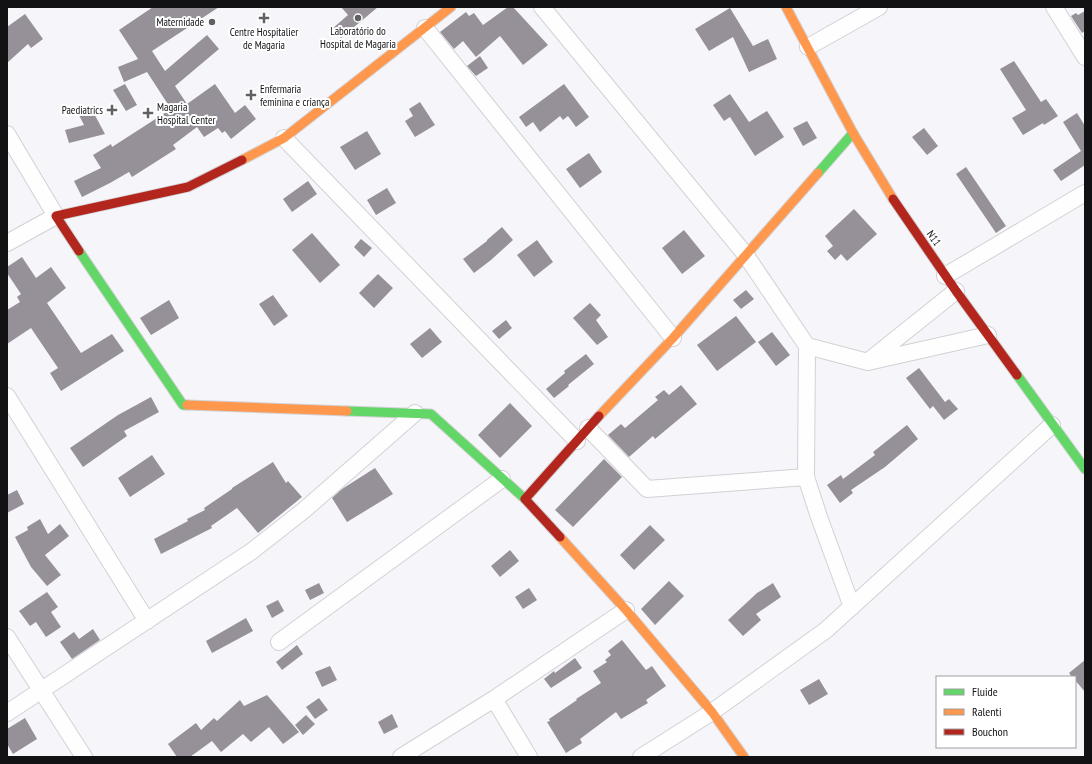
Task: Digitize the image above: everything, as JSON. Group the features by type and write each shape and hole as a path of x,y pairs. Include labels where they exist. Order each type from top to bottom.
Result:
{"street":[{"path":"7,243 56,216 188,187 284,138 451,7"},
{"path":"542,7 745,254 806,346 806,477 852,607"},
{"name":"N11","path":"786,7 853,133 900,210 945,276 1085,469"},
{"path":"808,47 878,7"},
{"path":"1054,7 1085,57"},
{"path":"424,28 673,338"},
{"path":"525,499 588,428 673,338 745,254 853,133"},
{"path":"7,134 56,216 183,405 431,414 525,499 626,610 712,712 744,757"},
{"path":"284,138 577,441"},
{"path":"945,276 1085,193"},
{"path":"868,362 956,291"},
{"path":"806,346 868,362 988,335"},
{"path":"7,396 147,621"},
{"path":"7,712 252,551 303,511 415,413"},
{"path":"641,757 712,712 826,630 1052,425"},
{"path":"588,428 647,489 806,477"},
{"path":"279,642 502,479"},
{"path":"401,757 494,699 626,610"},
{"path":"7,638 84,757"},
{"path":"494,699 530,757"}],"building":[{"path":"153,7 219,7 152,51 165,71 207,35 219,49 175,86 187,104 215,84 235,113 245,105 256,119 231,139 225,131 222,133 218,128 204,137 197,127 173,145 176,149 132,177 129,172 82,197 74,181 101,168 93,155 111,144 112,147 171,109 147,72 124,82 118,67 138,59 119,30"},
{"path":"341,7 378,7 341,38 332,29 348,15"},
{"path":"508,7 513,7 548,45 523,65 500,36 476,57 463,41 454,49 440,32 466,12 469,16 474,13 483,25"},
{"path":"730,8 753,46 768,39 777,59 749,72 733,37 709,51 695,29"},
{"path":"1085,11 1085,31 1082,33 1071,16 1076,13 1078,15"},
{"path":"25,14 43,39 31,48 28,44 7,63 7,27"},
{"path":"480,56 488,68 476,76 467,66"},
{"path":"1014,61 1041,102 1046,99 1058,116 1044,125 1043,123 1023,135 1012,118 1026,110 1000,69"},
{"path":"125,84 137,105 126,111 113,90"},
{"path":"564,84 589,117 576,127 568,116 563,120 560,116 540,132 533,122 526,127 519,117"},
{"path":"730,94 749,122 767,111 784,137 755,156 730,117 724,121 713,105"},
{"path":"420,102 435,125 415,137 405,121 413,116 409,109"},
{"path":"90,106 105,134 69,143 65,130 84,125 78,113"},
{"path":"1077,113 1085,126 1085,165 1061,181 1053,170 1081,151 1063,122"},
{"path":"807,121 817,138 803,146 793,128"},
{"path":"924,128 938,146 927,155 912,137"},
{"path":"367,131 381,154 355,170 340,147"},
{"path":"589,153 602,172 580,188 566,169"},
{"path":"966,167 1006,226 996,233 956,174"},
{"path":"308,181 317,194 292,212 283,199"},
{"path":"387,188 396,203 376,215 367,200"},
{"path":"854,209 877,234 847,261 841,254 835,260 827,251 833,246 825,236"},
{"path":"502,227 513,240 474,273 463,259 487,241"},
{"path":"684,230 705,256 682,274 662,248"},
{"path":"312,233 340,265 320,283 292,250"},
{"path":"361,239 372,248 364,257 354,247"},
{"path":"537,240 553,262 534,277 517,255"},
{"path":"22,257 36,278 51,267 66,288 47,303 81,353 112,334 124,351 61,391 50,373 58,368 31,328 7,344 7,310 20,302 17,297 21,294 7,273 7,267"},
{"path":"378,274 393,288 374,308 359,293"},
{"path":"746,290 754,299 741,309 733,300"},
{"path":"273,295 288,316 274,326 259,304"},
{"path":"169,300 179,318 151,335 140,318"},
{"path":"590,303 601,315 596,320 608,337 597,345 573,318"},
{"path":"736,316 756,342 717,371 697,345"},
{"path":"506,320 512,328 499,339 492,331"},
{"path":"430,328 442,342 422,358 410,344"},
{"path":"772,332 790,355 776,366 758,342"},
{"path":"586,354 594,364 554,398 546,389 565,373 564,371"},
{"path":"919,368 945,402 949,399 958,409 944,420 933,406 930,409 906,378"},
{"path":"681,385 697,404 655,439 653,436 629,457 608,435 621,424 625,428 658,400 655,397 664,390 669,395"},
{"path":"151,397 159,412 124,431 127,436 83,467 70,448 118,415"},
{"path":"510,403 532,426 500,458 478,435"},
{"path":"907,425 918,439 885,467 851,490 853,493 840,503 827,485 841,475 843,479 875,455 873,452"},
{"path":"152,455 165,474 130,497 118,478"},
{"path":"604,459 622,477 573,527 555,510"},
{"path":"273,462 286,483 288,481 302,497 258,533 237,508 211,526 212,528 161,554 154,539 205,510 204,508 232,488"},
{"path":"375,468 393,494 347,522 332,498 342,489"},
{"path":"17,490 24,504 7,513 7,495"},
{"path":"40,519 48,534 60,524 69,536 45,555 61,575 47,586 31,567 15,537 28,530 27,527"},
{"path":"650,525 665,540 634,570 620,555"},
{"path":"510,550 519,561 500,577 491,566"},
{"path":"669,581 684,596 655,625 641,609"},
{"path":"319,583 324,593 310,600 305,590"},
{"path":"773,583 781,597 756,614 761,620 743,636 728,620 757,593"},
{"path":"529,588 537,600 523,609 515,597"},
{"path":"47,592 58,607 51,612 61,627 46,637 36,622 30,626 19,611"},
{"path":"278,600 284,611 272,618 266,606"},
{"path":"246,618 253,631 212,653 206,641"},
{"path":"93,629 100,640 72,659 60,642 74,632 79,639"},
{"path":"622,640 646,670 652,666 666,686 646,700 648,703 621,719 616,712 580,739 582,743 566,753 547,722 550,721 549,719 577,700 576,699 601,683 593,671 607,662 605,660 611,655 608,651"},
{"path":"297,645 303,654 282,670 276,662"},
{"path":"575,658 582,668 551,688 544,679 554,671 555,673"},
{"path":"1085,660 1085,692 1076,681 1076,676 1071,676 1069,673"},
{"path":"330,666 337,680 322,687 315,672"},
{"path":"819,679 828,694 809,705 800,690"},
{"path":"267,695 299,732 283,744 269,727 251,742 243,734 221,752 212,741 190,757 177,757 168,744 196,723 201,730 214,718 217,721 240,700 244,706"},
{"path":"319,698 328,710 315,719 306,707"},
{"path":"392,714 398,727 384,734 378,722"},
{"path":"306,715 315,724 303,735 295,725"},
{"path":"25,718 37,739 13,754 7,744 7,729"}],"traffic: fast":[{"path":"818,173 853,133"},
{"path":"79,251 183,405 187,405"},
{"path":"1017,375 1085,469"},
{"path":"347,411 431,414 525,499"}],"traffic: slow":[{"path":"242,160 284,138 451,7"},
{"path":"786,7 853,133 893,199"},
{"path":"599,416 673,338 818,173"},
{"path":"187,405 347,411"},
{"path":"560,537 626,610 712,712 744,757"}],"traffic: jam":[{"path":"79,251 56,216 188,187 242,160"},
{"path":"893,199 956,291 1017,375"},
{"path":"560,537 525,499 599,416"}],"place":[{"name":"Centre Hospitalier de Magaria","path":"264,18"},
{"name":"Laboratório do Hospital de Magaria","path":"358,18"},
{"name":"Maternidade","path":"212,22"},
{"name":"Enfermaria feminina e criança","path":"251,95"},
{"name":"Paediatrics","path":"112,110"},
{"name":"Magaria Hospital Center","path":"148,113"}]}
